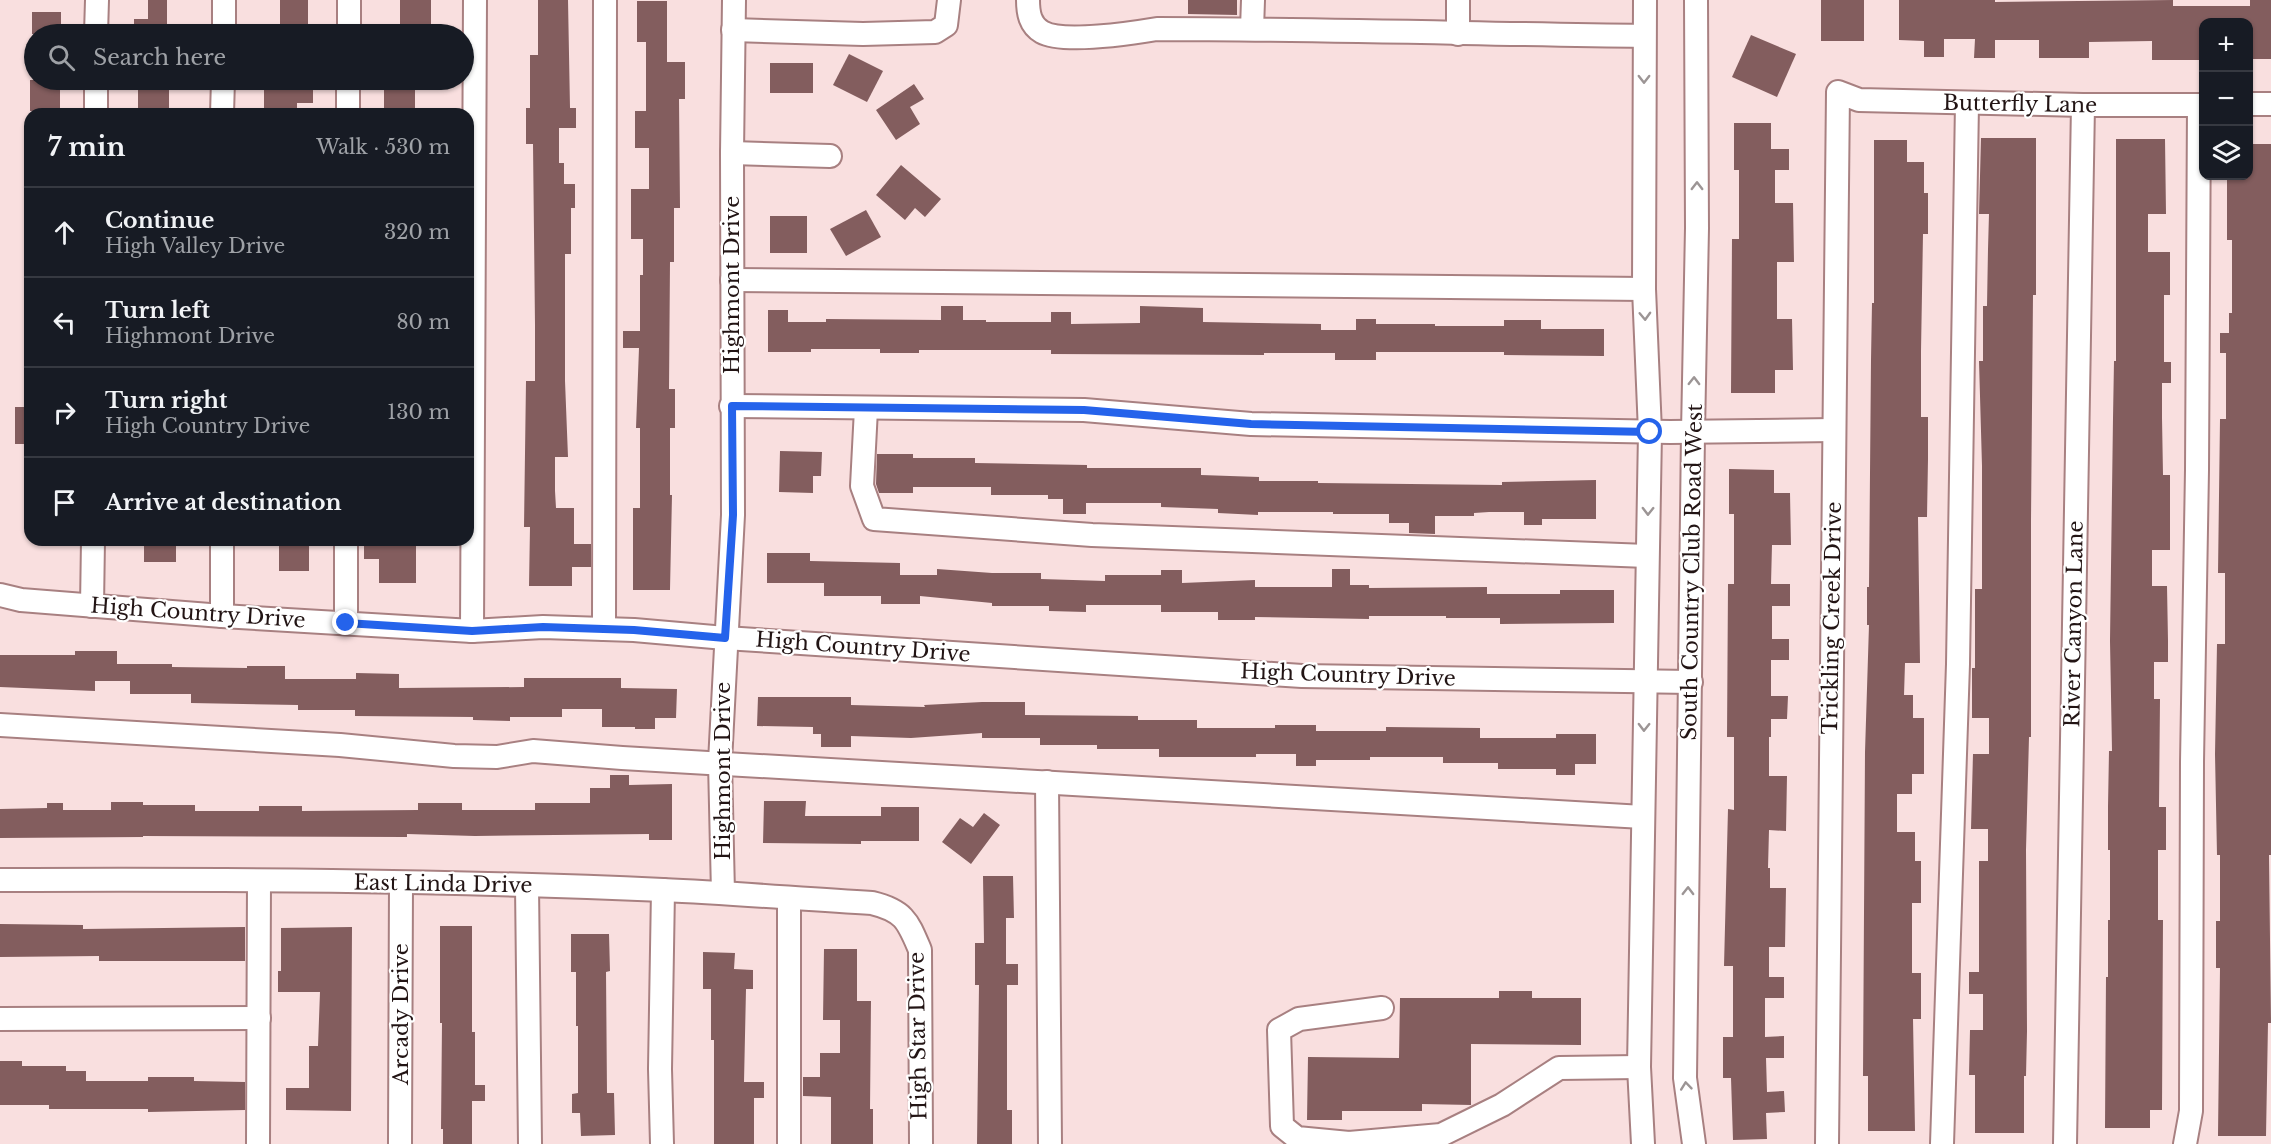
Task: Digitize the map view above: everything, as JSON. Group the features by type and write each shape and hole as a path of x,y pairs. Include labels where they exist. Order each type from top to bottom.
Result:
{"street":[{"path":"96,24 97,0"},
{"path":"224,0 224,24"},
{"path":"349,0 349,24"},
{"path":"474,210 475,0"},
{"path":"604,629 605,0"},
{"name":"Highmont Drive","path":"723,893 720,762 733,515 734,0"},
{"path":"733,30 863,34 935,32 946,25 950,0"},
{"path":"1028,0 1031,22 1041,32 1057,37 1131,33 1157,29 1353,30 1458,34 1644,36"},
{"path":"1252,29 1253,0"},
{"path":"1458,0 1458,34"},
{"path":"1643,1144 1639,1067 1650,432 1644,289 1645,0"},
{"name":"South Country Club Road West","path":"1694,1144 1685,1078 1697,228 1696,0"},
{"path":"96,90 96,108"},
{"path":"222,108 223,90"},
{"path":"348,90 348,108"},
{"name":"Butterfly Lane","path":"1838,92 1859,100 2199,105"},
{"name":"Trickling Creek Drive","path":"1827,1144 1838,92"},
{"path":"1942,1144 1958,664 1967,103"},
{"path":"2253,105 2271,104"},
{"name":"River Canyon Lane","path":"2065,1144 2084,105"},
{"path":"2185,1144 2191,1112 2192,762 2201,126"},
{"path":"732,153 830,156"},
{"path":"732,280 1644,289"},
{"path":"732,406 1084,410 1251,424 1650,432 1834,430"},
{"path":"866,408 862,486 874,519 1092,535 1647,556"},
{"path":"92,606 93,546"},
{"path":"222,546 222,616"},
{"path":"346,546 346,623"},
{"path":"472,546 472,631"},
{"name":"High Country Drive","path":"0,595 21,600 222,616 472,631 543,627 604,629 1302,676 1691,682"},
{"path":"0,725 340,745 454,756 497,757 533,751 1642,817"},
{"path":"1047,782 1050,1144"},
{"name":"East Linda Drive","path":"0,880 259,880 527,886 723,893 872,903 885,906"},
{"path":"258,1144 259,880"},
{"name":"Arcady Drive","path":"400,1144 401,884"},
{"path":"527,886 530,1144"},
{"path":"662,1144 660,1069 663,890"},
{"path":"789,898 789,1144"},
{"name":"High Star Drive","path":"885,906 907,921 920,950 921,1144"},
{"path":"1382,1008 1299,1019 1279,1030 1282,1126 1297,1138 1367,1143 1441,1136 1502,1105 1559,1068 1639,1067"},
{"path":"0,1019 259,1018"}],"building":[{"path":"148,0 167,0 167,24 134,24 134,19 148,19"},
{"path":"280,0 308,0 308,24 280,24"},
{"path":"400,0 431,0 431,24 400,24"},
{"path":"538,0 568,0 570,108 576,108 576,128 559,128 559,163 564,163 564,184 575,184 575,208 571,208 571,254 565,254 565,381 568,457 555,457 555,491 556,508 574,508 574,544 591,544 591,567 572,567 572,586 529,586 530,527 524,527 526,381 535,381 533,144 526,144 526,108 530,108 530,55 538,55"},
{"path":"1188,0 1237,0 1237,15 1188,14"},
{"path":"1821,0 1864,0 1864,41 1821,41"},
{"path":"1899,0 1995,0 1995,2 2173,0 2173,6 2250,6 2250,0 2271,0 2271,59 2253,59 2253,18 2199,18 2199,60 2152,60 2152,41 2089,42 2089,58 2039,58 2039,40 1995,40 1995,58 1974,58 1975,39 1944,39 1944,57 1924,57 1924,41 1899,40"},
{"path":"637,1 667,1 667,62 685,62 685,99 679,99 680,208 674,208 674,262 670,262 669,389 675,389 675,428 670,428 670,495 672,495 670,590 633,590 633,508 640,508 640,428 636,428 639,348 623,348 623,331 640,331 640,275 643,275 643,239 631,239 631,189 649,189 649,148 635,148 635,111 646,111 646,42 637,42"},
{"path":"32,12 61,12 61,24 32,24"},
{"path":"1751,35 1796,54 1777,97 1732,77"},
{"path":"849,54 883,71 867,102 833,85"},
{"path":"770,63 813,63 813,93 770,93"},
{"path":"914,84 924,99 910,107 920,124 896,140 876,110"},
{"path":"30,90 60,90 60,108 30,108"},
{"path":"138,90 169,90 169,108 138,108"},
{"path":"264,90 313,90 313,103 297,103 297,108 264,108"},
{"path":"384,90 415,90 415,108 384,108"},
{"path":"1734,123 1771,123 1771,149 1789,149 1789,170 1775,170 1775,203 1793,203 1794,262 1777,262 1777,319 1792,319 1793,370 1775,370 1775,393 1731,393 1732,239 1739,239 1739,170 1734,170"},
{"path":"1981,138 2036,138 2036,295 2033,295 2031,520 2031,737 2029,737 2026,850 2027,1031 2024,1133 1975,1133 1975,1075 1969,1075 1970,1030 1983,1030 1983,994 1969,994 1969,972 1979,972 1979,861 1988,861 1988,829 1971,829 1973,754 1989,754 1989,718 1972,718 1972,668 1975,668 1975,589 1982,589 1979,361 1983,361 1983,306 1987,306 1989,214 1979,214"},
{"path":"2116,139 2165,139 2166,214 2148,214 2148,252 2170,252 2170,295 2164,295 2164,362 2171,362 2171,383 2162,383 2162,418 2163,475 2170,475 2170,550 2152,550 2152,586 2167,586 2168,641 2168,662 2154,662 2154,699 2160,699 2159,807 2166,807 2166,850 2158,850 2158,920 2163,920 2162,1110 2150,1110 2150,1128 2105,1128 2106,977 2108,977 2108,920 2110,920 2109,751 2112,751 2110,641 2114,361 2116,361"},
{"path":"1874,140 1907,140 1907,162 1924,162 1924,193 1928,193 1928,234 1923,234 1921,351 1921,417 1928,417 1927,517 1918,517 1920,663 1905,663 1904,695 1913,695 1913,718 1924,718 1924,774 1912,774 1912,794 1897,794 1897,832 1915,832 1915,861 1921,861 1921,903 1912,903 1912,973 1921,973 1921,1019 1913,1019 1915,1131 1868,1131 1868,1076 1863,1076 1865,752 1869,625 1867,625 1867,587 1869,587 1872,303 1874,303"},
{"path":"2253,144 2271,144 2271,855 2269,855 2271,1023 2268,1023 2266,1136 2218,1136 2220,968 2216,968 2216,921 2220,921 2220,855 2217,855 2215,754 2217,644 2225,644 2225,573 2218,573 2220,419 2226,419 2226,353 2220,353 2220,333 2229,333 2229,313 2232,313 2232,240 2227,240 2227,180 2253,180"},
{"path":"901,165 941,199 925,217 915,208 905,220 876,195"},
{"path":"866,210 881,237 846,256 830,229"},
{"path":"770,216 807,216 807,253 770,253"},
{"path":"941,306 963,306 963,320 986,320 986,322 1051,322 1051,312 1071,312 1071,324 1140,323 1140,306 1203,308 1203,322 1321,324 1321,330 1356,330 1356,319 1376,319 1376,324 1435,324 1435,326 1504,326 1504,320 1541,320 1541,329 1604,329 1604,356 1504,355 1504,352 1376,352 1376,360 1335,360 1335,353 1051,354 1051,350 919,350 919,353 880,353 880,349 811,349 811,352 768,352 768,310 788,310 788,322 826,322 826,319 941,320"},
{"path":"15,407 24,407 24,444 15,444"},
{"path":"780,451 822,452 821,476 813,476 813,493 779,492"},
{"path":"877,454 913,454 913,458 975,458 975,463 1087,465 1087,468 1201,468 1201,475 1259,477 1259,481 1502,485 1502,482 1596,480 1596,519 1542,519 1542,525 1524,525 1524,512 1435,516 1435,534 1409,533 1409,523 1389,523 1389,514 1258,512 1258,515 1218,513 1218,509 1161,507 1161,503 1086,503 1086,514 1063,514 1063,499 1048,499 1048,495 991,495 991,487 913,487 913,493 879,493 876,484"},
{"path":"1729,469 1774,470 1774,493 1790,493 1791,545 1772,545 1771,584 1790,584 1790,606 1772,606 1772,639 1789,639 1789,660 1771,660 1771,696 1788,696 1787,719 1771,719 1771,737 1769,737 1769,776 1787,776 1786,831 1769,830 1768,868 1770,868 1770,888 1786,888 1785,947 1769,947 1769,977 1784,977 1784,998 1765,998 1765,1037 1784,1036 1784,1058 1766,1058 1767,1092 1784,1091 1785,1112 1766,1113 1767,1139 1733,1140 1731,1078 1723,1078 1723,1037 1733,1037 1733,966 1724,966 1728,809 1734,810 1734,737 1727,737 1728,584 1734,584 1734,514 1729,514"},
{"path":"144,546 176,546 176,562 144,562"},
{"path":"279,546 309,546 309,571 279,571"},
{"path":"364,546 416,546 416,583 379,583 379,559 364,559"},
{"path":"767,553 810,553 810,561 900,563 900,575 937,575 937,569 992,573 1041,573 1041,579 1105,581 1105,575 1161,575 1161,570 1182,570 1182,583 1255,580 1255,587 1332,587 1332,569 1350,569 1350,585 1369,585 1369,588 1487,587 1487,594 1560,594 1560,590 1614,590 1614,623 1500,624 1500,618 1446,618 1446,616 1369,616 1369,619 1255,617 1255,620 1218,620 1218,612 1161,612 1161,605 1086,605 1086,612 1049,611 1049,606 992,606 992,603 920,596 920,604 881,604 881,596 824,596 824,583 767,583"},
{"path":"75,651 117,651 117,664 247,668 247,666 285,666 285,679 356,679 356,673 399,674 399,688 524,687 524,678 621,678 621,688 677,689 676,718 655,718 655,729 635,729 635,727 602,727 602,709 562,709 562,717 510,717 510,721 473,720 473,717 355,716 355,710 298,710 298,705 191,703 191,694 130,694 130,681 95,681 95,691 0,687 0,655 75,655"},
{"path":"758,697 851,697 851,705 925,707 924,705 1025,702 1025,715 1138,716 1138,720 1197,720 1197,728 1275,728 1275,725 1316,725 1316,731 1386,731 1386,727 1480,728 1480,738 1556,738 1556,734 1596,734 1596,764 1575,764 1575,775 1556,775 1556,769 1498,769 1498,763 1443,763 1443,757 1316,760 1316,766 1296,766 1296,754 1256,754 1256,757 1159,757 1159,749 1097,749 1097,745 1040,745 1040,738 982,738 982,733 911,738 851,736 851,747 821,747 821,734 813,734 813,727 757,726"},
{"path":"610,775 629,775 629,785 672,784 672,840 649,840 649,834 0,838 0,809 47,808 47,803 63,803 63,810 111,810 111,802 143,802 143,805 195,805 195,811 259,811 259,806 302,806 302,811 418,810 418,803 462,803 462,810 535,810 535,803 590,803 590,788 610,788"},
{"path":"764,801 806,801 805,816 881,816 881,807 919,807 919,841 861,841 861,844 763,843"},
{"path":"984,813 1000,825 971,864 942,842 960,818 973,827"},
{"path":"983,876 1013,876 1014,918 1006,918 1006,964 1018,964 1018,985 1007,985 1007,1110 1012,1110 1012,1144 977,1144 979,985 975,985 975,943 984,943"},
{"path":"0,924 83,925 83,929 245,927 245,961 99,961 99,956 0,957"},
{"path":"440,926 472,926 472,1032 475,1032 475,1085 485,1085 485,1101 472,1101 472,1144 443,1144"},
{"path":"352,927 351,1111 286,1110 286,1088 309,1088 309,1046 318,1046 320,992 278,992 278,971 281,971 281,928"},
{"path":"571,934 609,934 610,971 606,972 607,1093 614,1093 615,1135 581,1136 580,1113 572,1113 572,1094 578,1093 578,1026 576,1026 576,972 571,972"},
{"path":"824,949 857,949 857,1001 871,1001 870,1109 873,1109 873,1144 831,1144 831,1097 803,1096 803,1077 820,1077 820,1053 840,1053 840,1020 823,1020"},
{"path":"703,952 735,953 734,969 753,970 753,989 746,989 744,1082 764,1082 764,1098 754,1098 754,1144 714,1144 714,1040 711,1040 711,989 703,989"},
{"path":"1499,991 1532,991 1532,998 1581,998 1581,1045 1471,1044 1471,1105 1422,1104 1422,1111 1342,1111 1342,1120 1307,1120 1308,1057 1399,1058 1400,998 1499,998"},
{"path":"0,1061 22,1061 22,1066 66,1066 66,1071 86,1071 86,1081 148,1081 148,1077 194,1077 194,1081 245,1082 245,1110 148,1112 148,1109 49,1109 49,1105 0,1105"}],"route":[{"path":"346,623 472,631 543,627 634,630 725,638 733,515 732,406 1084,410 1251,424 1650,432"}]}
